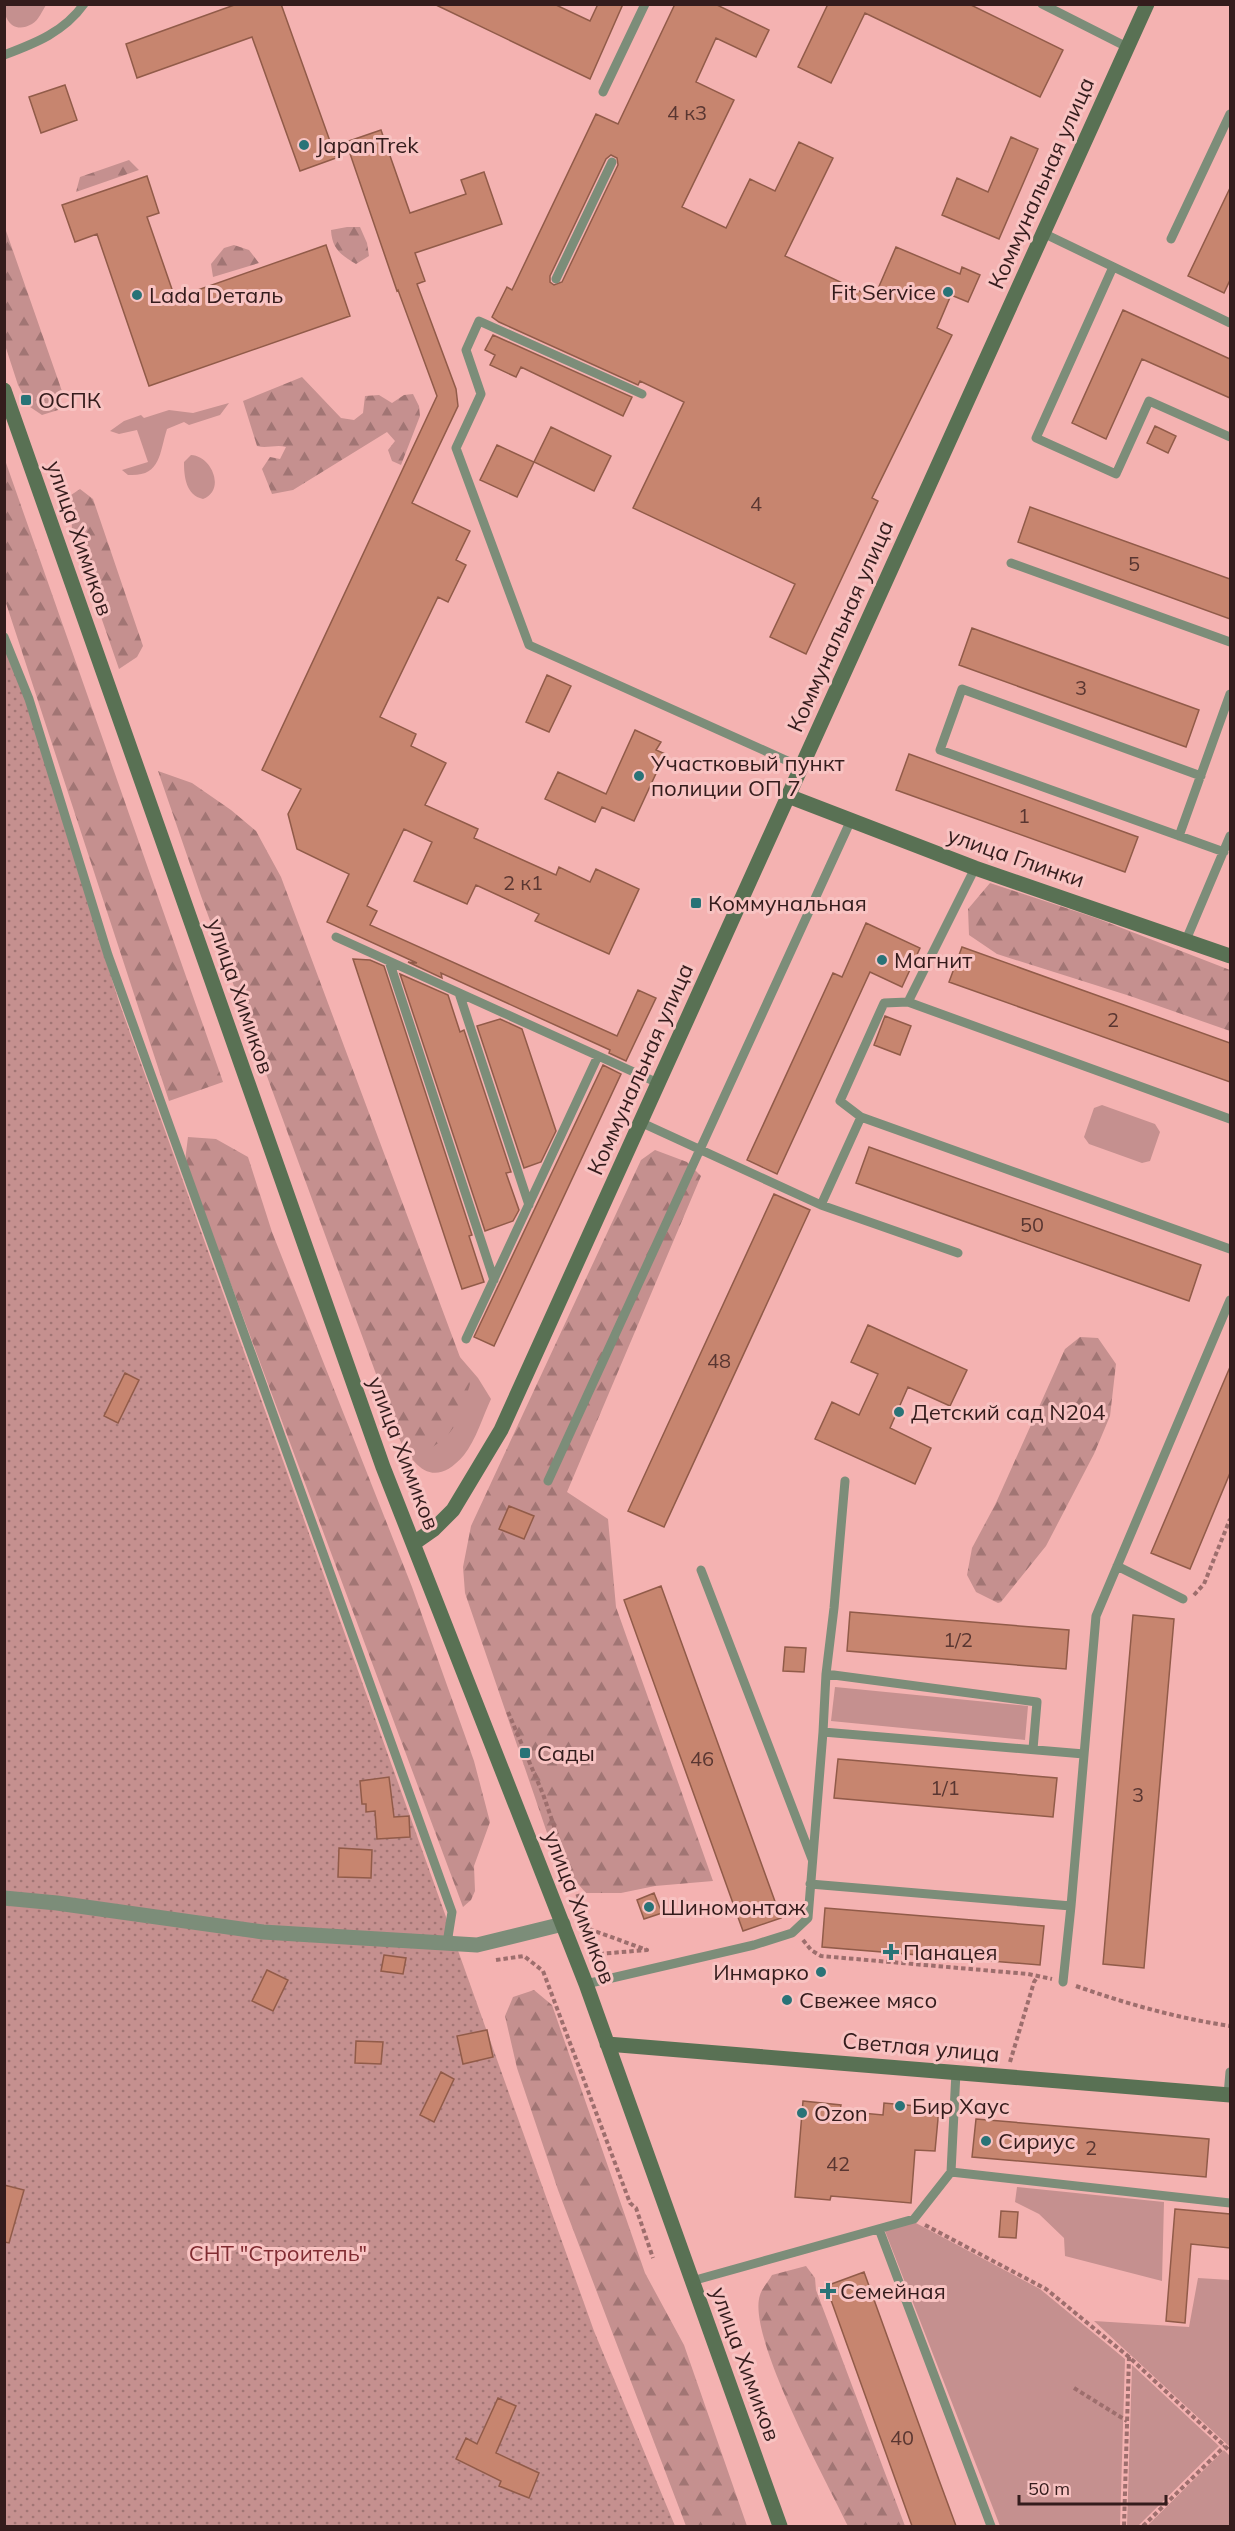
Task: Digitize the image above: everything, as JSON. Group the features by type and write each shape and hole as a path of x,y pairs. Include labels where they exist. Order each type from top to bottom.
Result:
{"street":[{"name":"Коммунальная улица","path":"414,1543 434,1529 453,1510 501,1430 1147,4"},
{"name":"улица Химиков","path":"4,390 379,1456 586,1984 780,2526"},
{"name":"улица Глинки","path":"788,796 975,868 1230,956"},
{"path":"4,1898 57,1903 263,1932 447,1943 477,1944 563,1924"},
{"name":"Светлая улица","path":"607,2044 1229,2095"}],"lane":[{"path":"4,55 48,38 75,17 84,4"},
{"path":"603,92 645,4"},
{"path":"1042,4 1127,47"},
{"path":"1171,239 1230,114"},
{"path":"556,279 612,162"},
{"path":"1042,234 1230,323"},
{"path":"1113,267 1036,438 1116,474 1149,400 1230,437"},
{"path":"642,394 479,321 466,350 481,394 456,448 529,645 801,767"},
{"path":"1011,563 1230,642"},
{"path":"4,637 29,699 108,955 452,1911 447,1943"},
{"path":"1201,776 962,689 940,750 1224,852"},
{"path":"1179,836 1230,694"},
{"path":"548,1481 851,820"},
{"path":"1186,940 1230,836"},
{"path":"908,1002 975,868"},
{"path":"336,937 658,1083"},
{"path":"389,962 494,1280"},
{"path":"459,993 529,1205"},
{"path":"1230,1119 908,1002 884,1004 840,1101 861,1117 1230,1249"},
{"path":"466,1339 598,1056"},
{"path":"821,1205 861,1117"},
{"path":"640,1122 821,1205 958,1253"},
{"path":"1063,1982 1096,1616 1230,1300"},
{"path":"586,1984 754,1945 792,1933 808,1918 826,1674 845,1481"},
{"path":"1117,1566 1183,1599"},
{"path":"701,1570 813,1862"},
{"path":"826,1674 1037,1702 1033,1749"},
{"path":"823,1732 1084,1754"},
{"path":"810,1884 1071,1906"},
{"path":"692,2281 914,2219 951,2172 956,2072"},
{"path":"1229,2095 1230,2072"},
{"path":"951,2172 1230,2203"},
{"path":"879,2229 991,2526"}],"path":[{"path":"1183,1599 1191,1599 1204,1584 1230,1519"},
{"path":"508,1712 543,1794 598,1954 610,1978"},
{"path":"589,1929 647,1950 598,1954"},
{"path":"795,1930 811,1950 821,1956 1038,1976 1063,1982 1116,2001 1178,2017 1230,2026"},
{"path":"490,1959 524,1956 543,1971 630,2203 636,2208 653,2258"},
{"path":"1006,2077 1034,1982 1038,1976"},
{"path":"914,2219 1046,2289 1129,2357 1230,2451"},
{"path":"1124,2526 1129,2357"},
{"path":"1074,2388 1127,2422"},
{"path":"1143,2526 1225,2446"}],"green space":[{"path":"4,5 46,5 34,22 20,28 8,21"},
{"path":"129,160 139,170 76,192 80,177"},
{"path":"360,227 367,243 369,256 356,264 338,251 333,242 331,230"},
{"path":"5,228 63,394 58,410 42,415 30,407 18,385 5,345"},
{"path":"234,245 249,250 259,263 213,277 211,264 224,248"},
{"path":"302,377 341,418 354,420 363,413 365,396 379,395 392,403 404,395 413,394 419,406 420,416 401,465 392,461 388,450 395,441 387,432 293,490 272,494 262,469 270,457 280,459 286,447 257,446 243,401"},
{"path":"229,403 220,415 189,425 184,422 167,429 157,462 147,472 128,475 122,470 148,462 137,430 119,434 110,431 124,421 141,415 144,418 169,410 193,413"},
{"path":"191,455 205,461 214,474 214,488 210,495 203,499 193,494 187,485 184,462"},
{"path":"5,460 223,1082 169,1101 5,600"},
{"path":"80,489 93,499 143,646 137,657 119,669 72,533 71,495"},
{"name":"СНТ \"Строитель\"","path":"4,630 119,1002 594,2331 675,2526 5,2526"},
{"path":"158,771 192,783 256,831 281,877 470,1384 459,1417 450,1433 422,1453 402,1445 201,896"},
{"path":"990,883 1096,918 1230,970 1230,1031 1130,996 997,954 969,935 968,909"},
{"path":"1102,1105 1155,1124 1160,1132 1150,1161 1142,1163 1089,1144 1084,1137 1094,1108"},
{"path":"188,1137 216,1139 248,1157 272,1232 412,1587 474,1761 490,1822 474,1866 475,1891 471,1900 463,1907 185,1161"},
{"path":"655,1150 687,1162 701,1176 567,1492 608,1519 616,1607 713,1881 655,1886 621,1893 586,1893 556,1859 465,1593 463,1567 471,1526 641,1160"},
{"path":"1080,1337 1098,1338 1116,1364 1110,1416 1094,1454 1046,1546 998,1603 976,1592 967,1575 972,1548 995,1505 1065,1349"},
{"path":"453,1349 478,1378 491,1399 476,1435 464,1455 453,1466 434,1473 418,1465 398,1436"},
{"path":"835,1687 1028,1706 1025,1740 831,1721"},
{"path":"534,1990 552,2005 645,2273 684,2345 747,2526 686,2526 558,2190 517,2068 505,2016 513,1997"},
{"path":"1017,2187 1164,2202 1162,2281 1065,2256 1064,2238 1039,2214 1015,2202"},
{"path":"914,2222 1040,2289 1125,2359 1120,2526 1000,2526 885,2231"},
{"path":"806,2266 815,2278 816,2290 905,2526 848,2526 776,2375 759,2315 760,2295 772,2275"},
{"path":"1198,2278 1230,2280 1230,2447 1094,2321 1189,2327"},
{"path":"1132,2365 1219,2446 1138,2526 1127,2526"},
{"path":"1224,2450 1230,2456 1230,2526 1147,2526"}],"building":[{"path":"237,4 281,4 336,158 300,171 252,37 137,78 126,44"},
{"path":"434,4 554,4 590,21 598,4 623,4 590,79"},
{"path":"675,4 715,4 769,30 756,57 716,38 696,82 734,100 682,207 726,228 750,179 775,191 799,142 833,158 785,256 874,298 896,247 960,274 962,267 980,275 968,302 951,295 937,328 952,335 872,498 878,501 806,654 770,637 795,584 633,508 684,402 640,381 638,385 492,317 507,287 512,290 596,114 618,124","holes":["611,155 617,158 618,165 562,282 554,285 550,282 550,276 606,159"]},
{"path":"828,4 969,4 1063,50 1040,97 865,13 831,83 798,67"},
{"path":"65,85 77,120 41,133 29,97"},
{"path":"381,130 410,213 466,194 461,180 484,172 502,224 415,253 425,281 417,284 456,389 458,406 412,503 470,531 456,560 466,565 448,602 438,597 380,717 416,734 411,746 446,763 425,805 478,829 474,838 556,875 559,867 590,882 596,869 639,889 609,954 535,921 539,914 476,885 467,904 414,881 432,842 404,829 367,906 377,911 370,925 617,1036 638,990 656,998 626,1061 609,1053 610,1050 441,973 442,978 408,962 417,963 327,922 349,874 297,849 288,814 301,789 262,770 437,396 397,291 346,142"},
{"path":"1011,137 1038,149 999,239 942,215 957,178 988,192"},
{"path":"147,176 159,213 147,217 175,298 326,245 350,316 149,386 97,234 75,242 62,205"},
{"path":"1230,188 1230,280 1224,293 1188,276"},
{"path":"1123,310 1230,359 1230,398 1142,359 1106,439 1072,423"},
{"path":"493,335 632,397 623,416 521,367 516,377 490,365 495,355 485,350"},
{"path":"1155,426 1176,436 1168,453 1147,443"},
{"path":"551,427 611,456 594,491 534,462"},
{"path":"497,445 534,462 517,497 480,480"},
{"path":"1030,507 1230,579 1230,619 1018,542"},
{"path":"972,628 1199,710 1186,747 959,665"},
{"path":"547,675 571,686 549,732 526,722"},
{"path":"635,730 661,742 656,750 665,754 634,821 602,807 595,822 545,799 558,772 606,794"},
{"path":"909,754 1138,837 1125,872 896,790"},
{"path":"866,923 920,948 902,987 870,972 777,1174 747,1160 833,973 842,977"},
{"path":"962,947 1230,1043 1230,1082 949,982"},
{"path":"353,959 370,960 384,966 472,1235 469,1236 484,1282 462,1289"},
{"path":"400,974 448,995 460,1032 464,1030 511,1172 506,1173 519,1210 513,1221 485,1231"},
{"path":"885,1016 911,1026 900,1055 874,1045"},
{"path":"500,1019 522,1029 556,1131 541,1162 524,1168 477,1026"},
{"path":"603,1065 621,1074 494,1346 474,1337"},
{"path":"869,1147 1201,1265 1189,1301 856,1183"},
{"path":"774,1194 810,1210 664,1527 628,1511"},
{"path":"868,1325 967,1370 950,1406 908,1387 890,1428 931,1448 915,1484 815,1439 832,1402 859,1415 878,1374 851,1362"},
{"path":"1230,1367 1230,1473 1190,1569 1151,1553"},
{"path":"125,1373 139,1380 118,1423 104,1416"},
{"path":"509,1506 534,1516 524,1539 499,1529"},
{"path":"661,1586 781,1918 743,1931 624,1600"},
{"path":"850,1612 1069,1630 1066,1669 847,1651"},
{"path":"1133,1615 1174,1619 1144,1968 1103,1964"},
{"path":"785,1647 806,1648 804,1672 783,1671"},
{"path":"838,1759 1057,1778 1053,1817 834,1798"},
{"path":"389,1777 394,1817 409,1816 410,1837 377,1839 375,1811 366,1812 366,1804 362,1804 360,1781"},
{"path":"339,1848 372,1850 371,1878 338,1877"},
{"name":"Шиномонтаж","path":"654,1893 662,1913 644,1919 637,1900"},
{"path":"825,1908 1044,1926 1040,1965 822,1947"},
{"path":"384,1955 406,1958 403,1974 381,1971"},
{"path":"267,1970 288,1980 273,2011 252,2001"},
{"path":"487,2030 493,2057 463,2064 457,2036"},
{"path":"356,2041 383,2042 381,2064 355,2063"},
{"path":"441,2072 454,2079 434,2122 420,2115"},
{"path":"803,2101 841,2105 840,2111 883,2115 884,2103 939,2108 935,2151 915,2150 911,2203 831,2196 830,2200 795,2197"},
{"path":"976,2119 1209,2139 1206,2177 972,2157"},
{"path":"4,2185 24,2190 9,2243 4,2242"},
{"path":"1175,2209 1230,2214 1230,2248 1191,2244 1185,2323 1166,2321"},
{"path":"1001,2211 1018,2212 1016,2238 999,2237"},
{"path":"864,2272 956,2526 912,2526 826,2286"},
{"path":"498,2398 516,2406 496,2453 539,2473 529,2498 499,2486 501,2481 456,2459 466,2438 477,2444"}],"place":[{"name":"JapanTrek","path":"304,145"},
{"name":"Fit Service","path":"948,292"},
{"name":"Lada Dеталь","path":"137,295"},
{"name":"ОСПК","path":"26,400"},
{"name":"Участковый пункт полиции ОП 7","path":"639,776"},
{"name":"Коммунальная","path":"696,903"},
{"name":"Магнит","path":"882,960"},
{"name":"Детский сад N204","path":"899,1412"},
{"name":"Сады","path":"525,1753"},
{"name":"Шиномонтаж","path":"649,1907"},
{"name":"Панацея","path":"891,1952"},
{"name":"Инмарко","path":"821,1972"},
{"name":"Свежее мясо","path":"787,2000"},
{"name":"Бир Хаус","path":"900,2106"},
{"name":"Ozon","path":"802,2113"},
{"name":"Сириус","path":"986,2141"},
{"name":"Семейная","path":"828,2291"}]}
